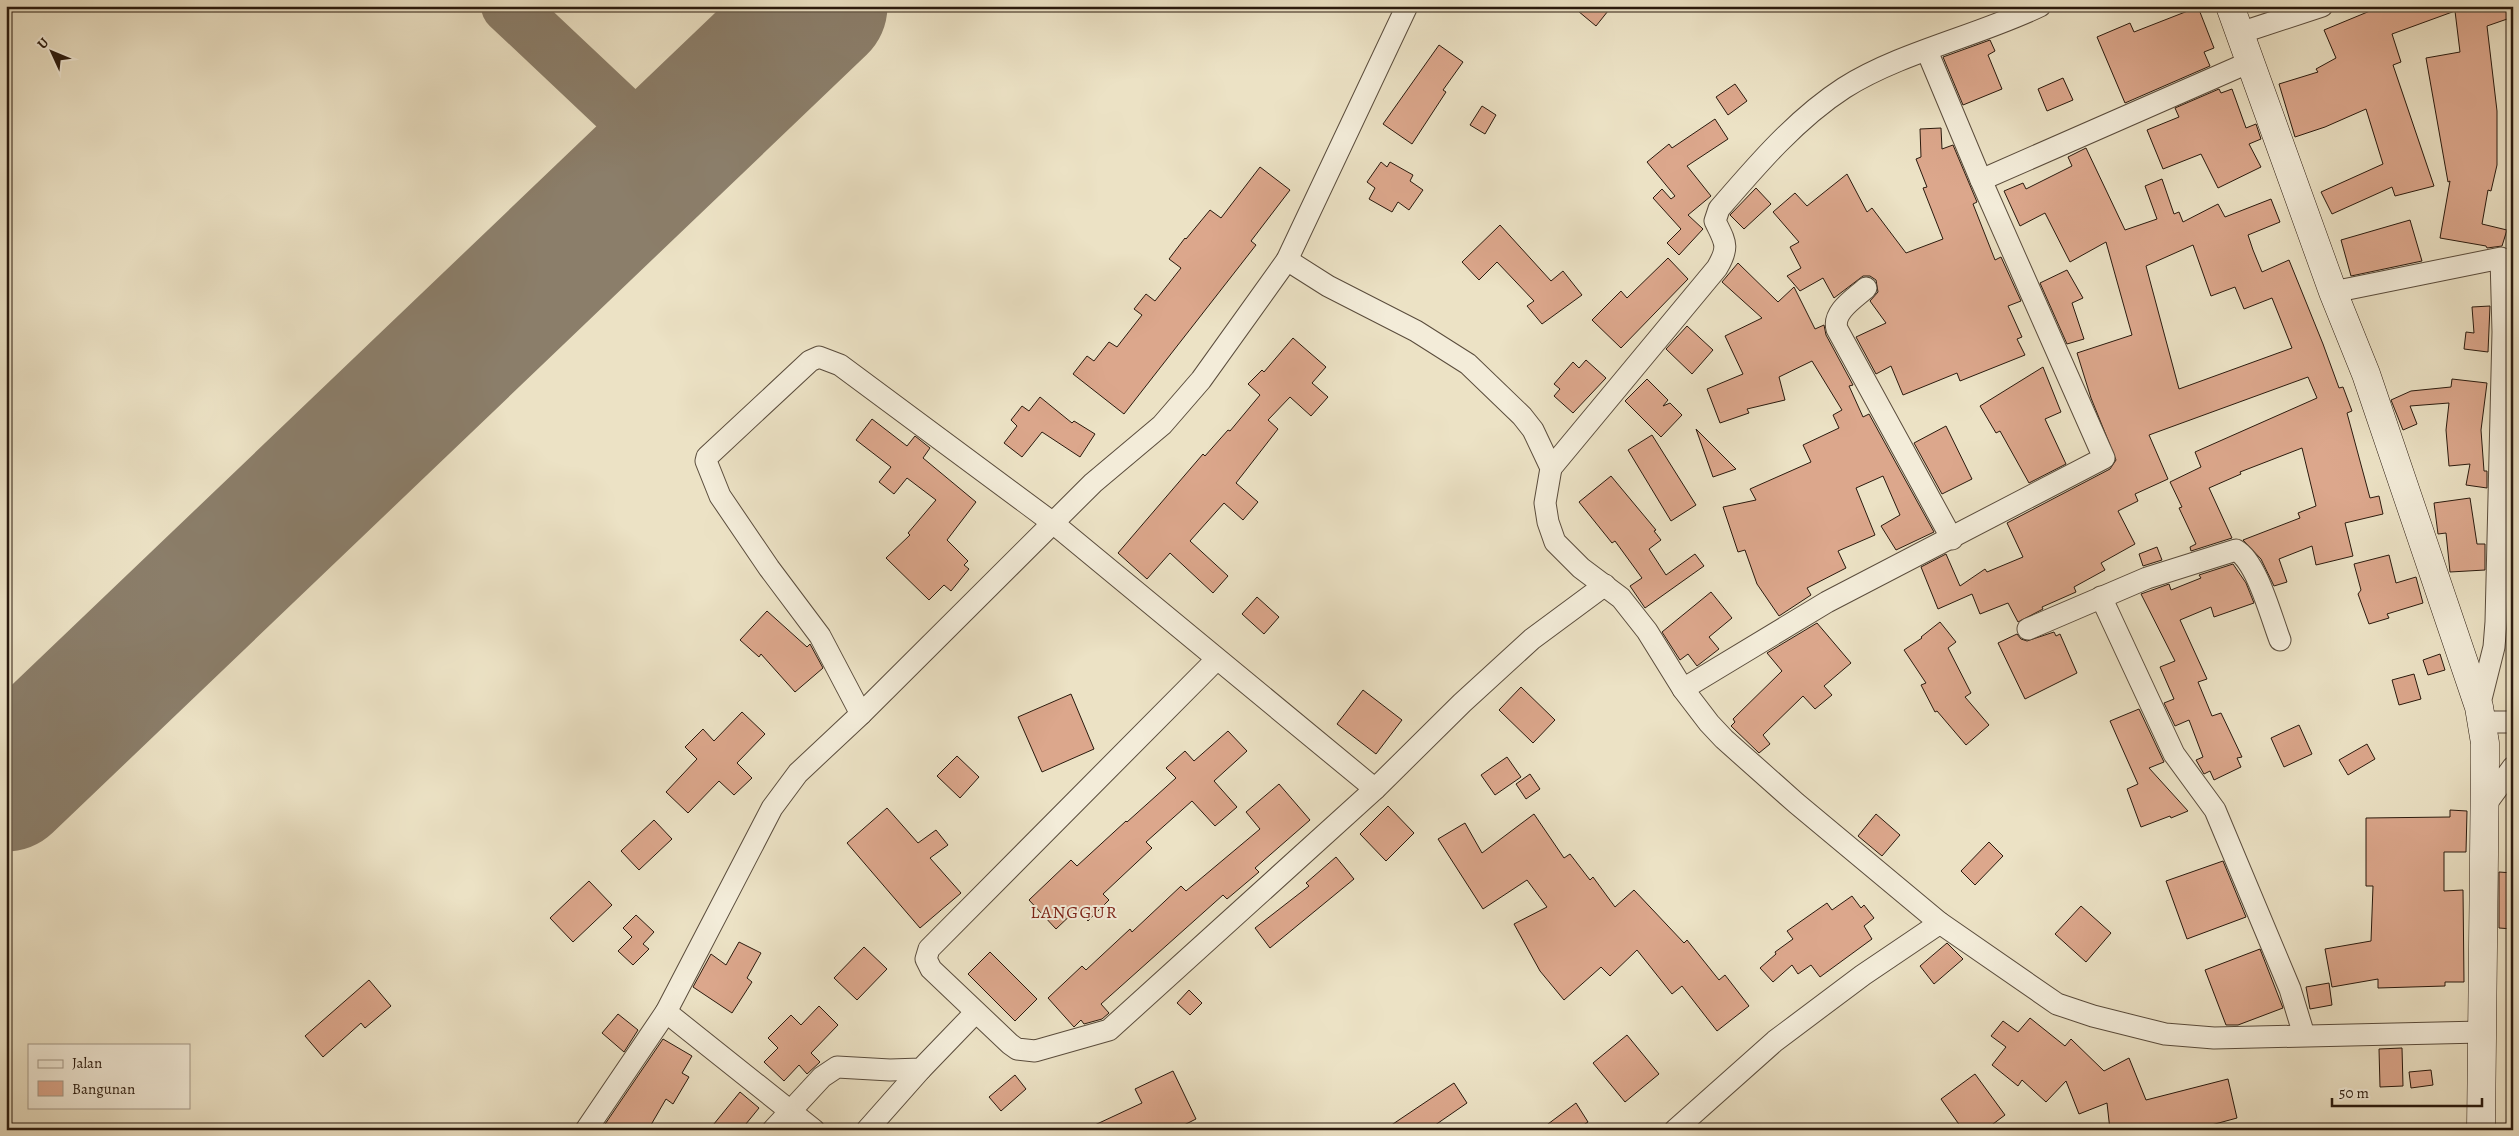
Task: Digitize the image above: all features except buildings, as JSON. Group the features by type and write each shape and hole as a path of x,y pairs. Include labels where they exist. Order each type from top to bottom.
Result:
{"street":[{"path":"586,1130 666,1012 772,808 784,790 798,773 861,714 1093,483 1142,444 1181,405 1287,260 1407,6"},
{"path":"2040,6 1888,66 1845,88 1812,112 1728,199 1715,215 1715,221 1723,236 1726,249 1717,268 1551,468 1545,503 1548,522 1555,542 1581,568 1621,598 1683,689 1724,739 1796,803 1940,923 2050,1000 2093,1016 2166,1034 2214,1038 2480,1032"},
{"path":"2230,6 2333,292 2366,374 2480,715 2485,743 2480,1032 2481,1130"},
{"path":"2240,33 2322,6"},
{"path":"1683,689 1827,602 2100,462 2104,457 1980,180 1927,51"},
{"path":"1980,180 2250,62"},
{"path":"2333,292 2507,257 2503,332 2496,622 2494,647 2480,715"},
{"path":"1287,260 1328,286 1416,331 1468,364 1533,430 1551,468"},
{"path":"1866,288 1839,314 1836,320 1837,329 1952,539"},
{"path":"861,714 820,636 769,568 720,496 707,468 707,457 810,361 822,357 840,365 1053,523 1216,660 1375,789"},
{"path":"2028,629 2147,578 2236,550 2245,556 2280,640"},
{"path":"1216,660 926,954 927,964 975,1014 1017,1049 1035,1051 1109,1030 1375,789 1462,703 1532,639 1605,585"},
{"path":"2101,597 2174,754 2215,810 2290,989 2304,1035"},
{"path":"2480,715 2513,722"},
{"path":"2483,808 2513,767"},
{"path":"1678,1129 1775,1041 1863,975 1940,923"},
{"path":"666,1012 814,1130"},
{"path":"867,1130 921,1069 975,1014"},
{"path":"773,1130 822,1077 838,1067 890,1070 921,1069"}],"taxiway":[{"path":"508,6 665,154"}],"runway":[{"path":"6,784 820,6"}],"district":[{"name":"LANGGUR","path":"1074,912"}]}
